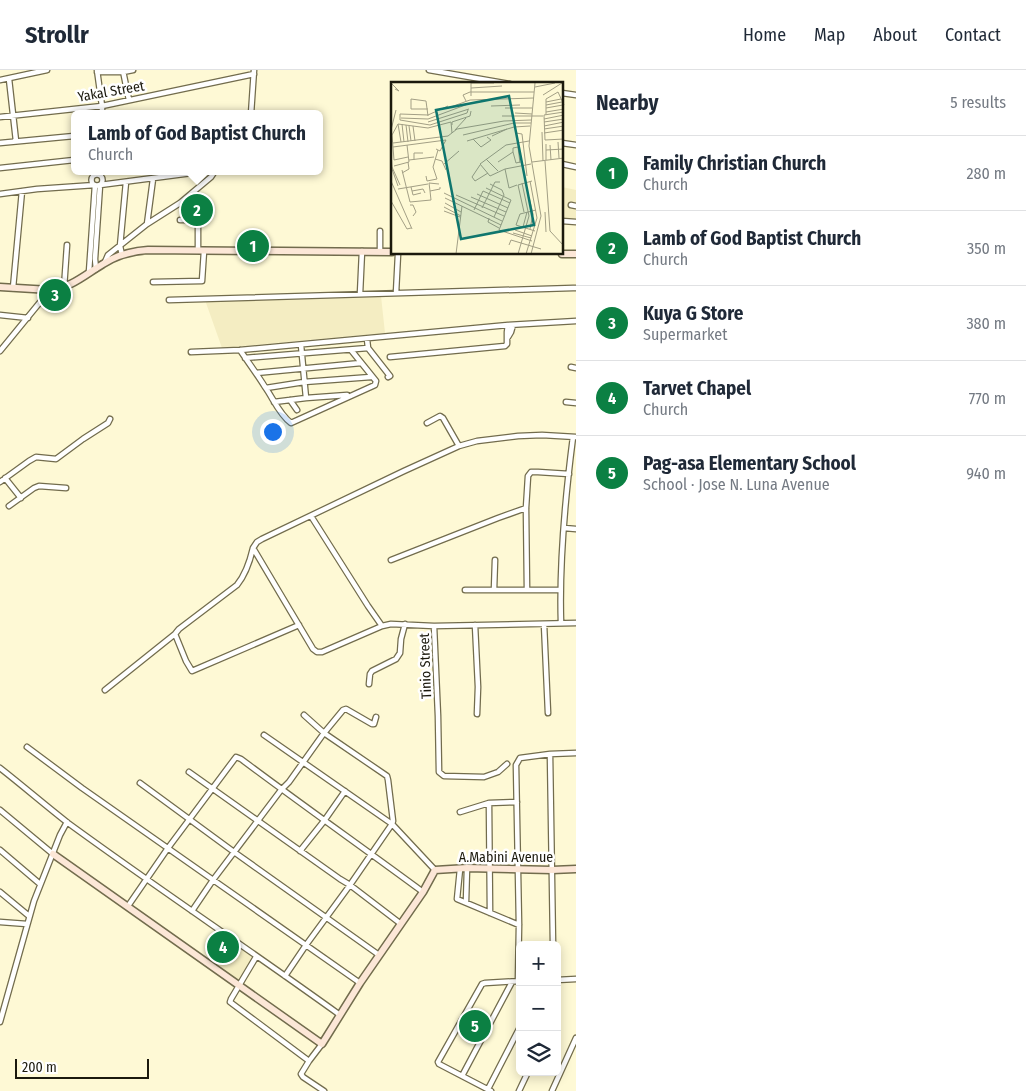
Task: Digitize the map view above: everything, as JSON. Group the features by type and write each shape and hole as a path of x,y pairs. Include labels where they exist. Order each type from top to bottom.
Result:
{"street":[{"path":"0,80 47,70"},
{"path":"102,110 97,71 133,70"},
{"path":"429,70 498,82"},
{"path":"123,71 129,100"},
{"path":"251,110 254,72"},
{"name":"Yakal Street","path":"0,117 102,106 254,72"},
{"path":"8,79 16,141"},
{"path":"0,143 71,136"},
{"path":"0,168 71,160"},
{"path":"94,175 92,183 97,185"},
{"path":"89,272 97,185 103,180 101,175"},
{"path":"0,194 180,175"},
{"path":"105,262 108,255 147,224 180,203 212,175"},
{"path":"147,224 153,179"},
{"path":"122,255 120,246 126,182"},
{"path":"96,268 97,185"},
{"path":"13,288 22,192"},
{"path":"153,282 203,279 198,220 180,220"},
{"path":"380,231 380,252"},
{"path":"64,288 67,245"},
{"path":"0,287 50,290 64,288 105,262 134,251 391,252"},
{"path":"360,294 362,252"},
{"path":"396,293 398,255"},
{"path":"169,300 576,288"},
{"path":"0,350 50,290"},
{"path":"0,315 28,318"},
{"path":"191,352 240,350 510,325 576,321"},
{"path":"390,357 502,347 507,344 511,332 510,325"},
{"path":"367,339 368,348 390,376 388,377"},
{"path":"301,345 306,398"},
{"path":"245,358 368,348"},
{"path":"240,350 290,423 375,385 376,381 351,350"},
{"path":"256,373 361,363"},
{"path":"266,388 304,382 372,377"},
{"path":"274,402 352,394"},
{"path":"290,400 297,410"},
{"path":"566,402 576,403"},
{"path":"427,423 440,416 443,418 458,446"},
{"path":"21,498 2,480 36,457 56,459 108,423 110,419"},
{"path":"105,690 179,629 237,585 248,565 253,548 257,542 458,446 477,441 542,435 575,437 569,474 564,528 560,590 561,623"},
{"path":"527,590 526,508 528,476 532,472 569,474"},
{"path":"9,506 39,486 66,488"},
{"path":"390,560 526,508"},
{"path":"311,516 382,626"},
{"path":"564,528 576,529"},
{"path":"253,548 313,649 317,652 322,652 382,626 391,624 434,626"},
{"path":"494,590 495,560"},
{"path":"466,590 560,590"},
{"name":"Tinio Street","path":"507,764 498,772 484,777 444,776 438,772 438,716 434,626 576,623"},
{"path":"369,684 372,671 396,659 400,653 401,639 406,624"},
{"path":"544,624 548,713"},
{"path":"175,634 192,671 299,625"},
{"path":"475,625 478,687 477,714"},
{"path":"192,911 213,880 289,782 324,733 345,709 372,724 374,724 376,717"},
{"path":"285,976 393,821 387,776 324,733 304,715"},
{"path":"264,735 392,824 435,870 402,924 360,983 302,1072 302,1076 324,1091"},
{"path":"27,746 82,788 360,983"},
{"path":"519,941 516,765 520,758 576,753"},
{"path":"550,754 553,941"},
{"path":"128,906 168,848 236,757 423,892"},
{"path":"0,768 67,822 340,1015"},
{"path":"189,772 340,880 350,885 402,924"},
{"path":"140,783 379,955"},
{"path":"300,851 324,821 344,791"},
{"path":"460,812 489,803 517,802"},
{"path":"489,803 490,913"},
{"path":"0,810 53,854 322,1044"},
{"path":"0,1022 29,916 40,884 67,822"},
{"path":"0,850 40,884"},
{"path":"464,869 456,898 519,926"},
{"path":"464,869 466,902"},
{"name":"A.Mabini Avenue","path":"435,870 576,869"},
{"path":"0,892 29,916"},
{"path":"0,922 27,924"},
{"path":"256,957 230,1002 308,1061"},
{"path":"561,980 576,979"},
{"path":"462,1076 512,982"},
{"path":"516,982 482,984 438,1062 490,1090 518,1031"},
{"path":"552,1091 576,1038"},
{"path":"519,1091 526,1076"}],"shaded area":[{"path":"564,187 576,190 576,224 564,221"},
{"path":"381,296 385,333 222,348 205,300"},
{"path":"234,944 255,958 238,981 218,967"},
{"path":"472,1011 490,1021 479,1041 461,1030"}],"place":[{"name":"Lamb of God Baptist Church","path":"197,210"},
{"name":"Family Christian Church","path":"253,246"},
{"name":"Kuya G Store","path":"55,295"},
{"name":"Tarvet Chapel","path":"223,947"},
{"name":"Pag-asa Elementary School","path":"475,1026"}]}
